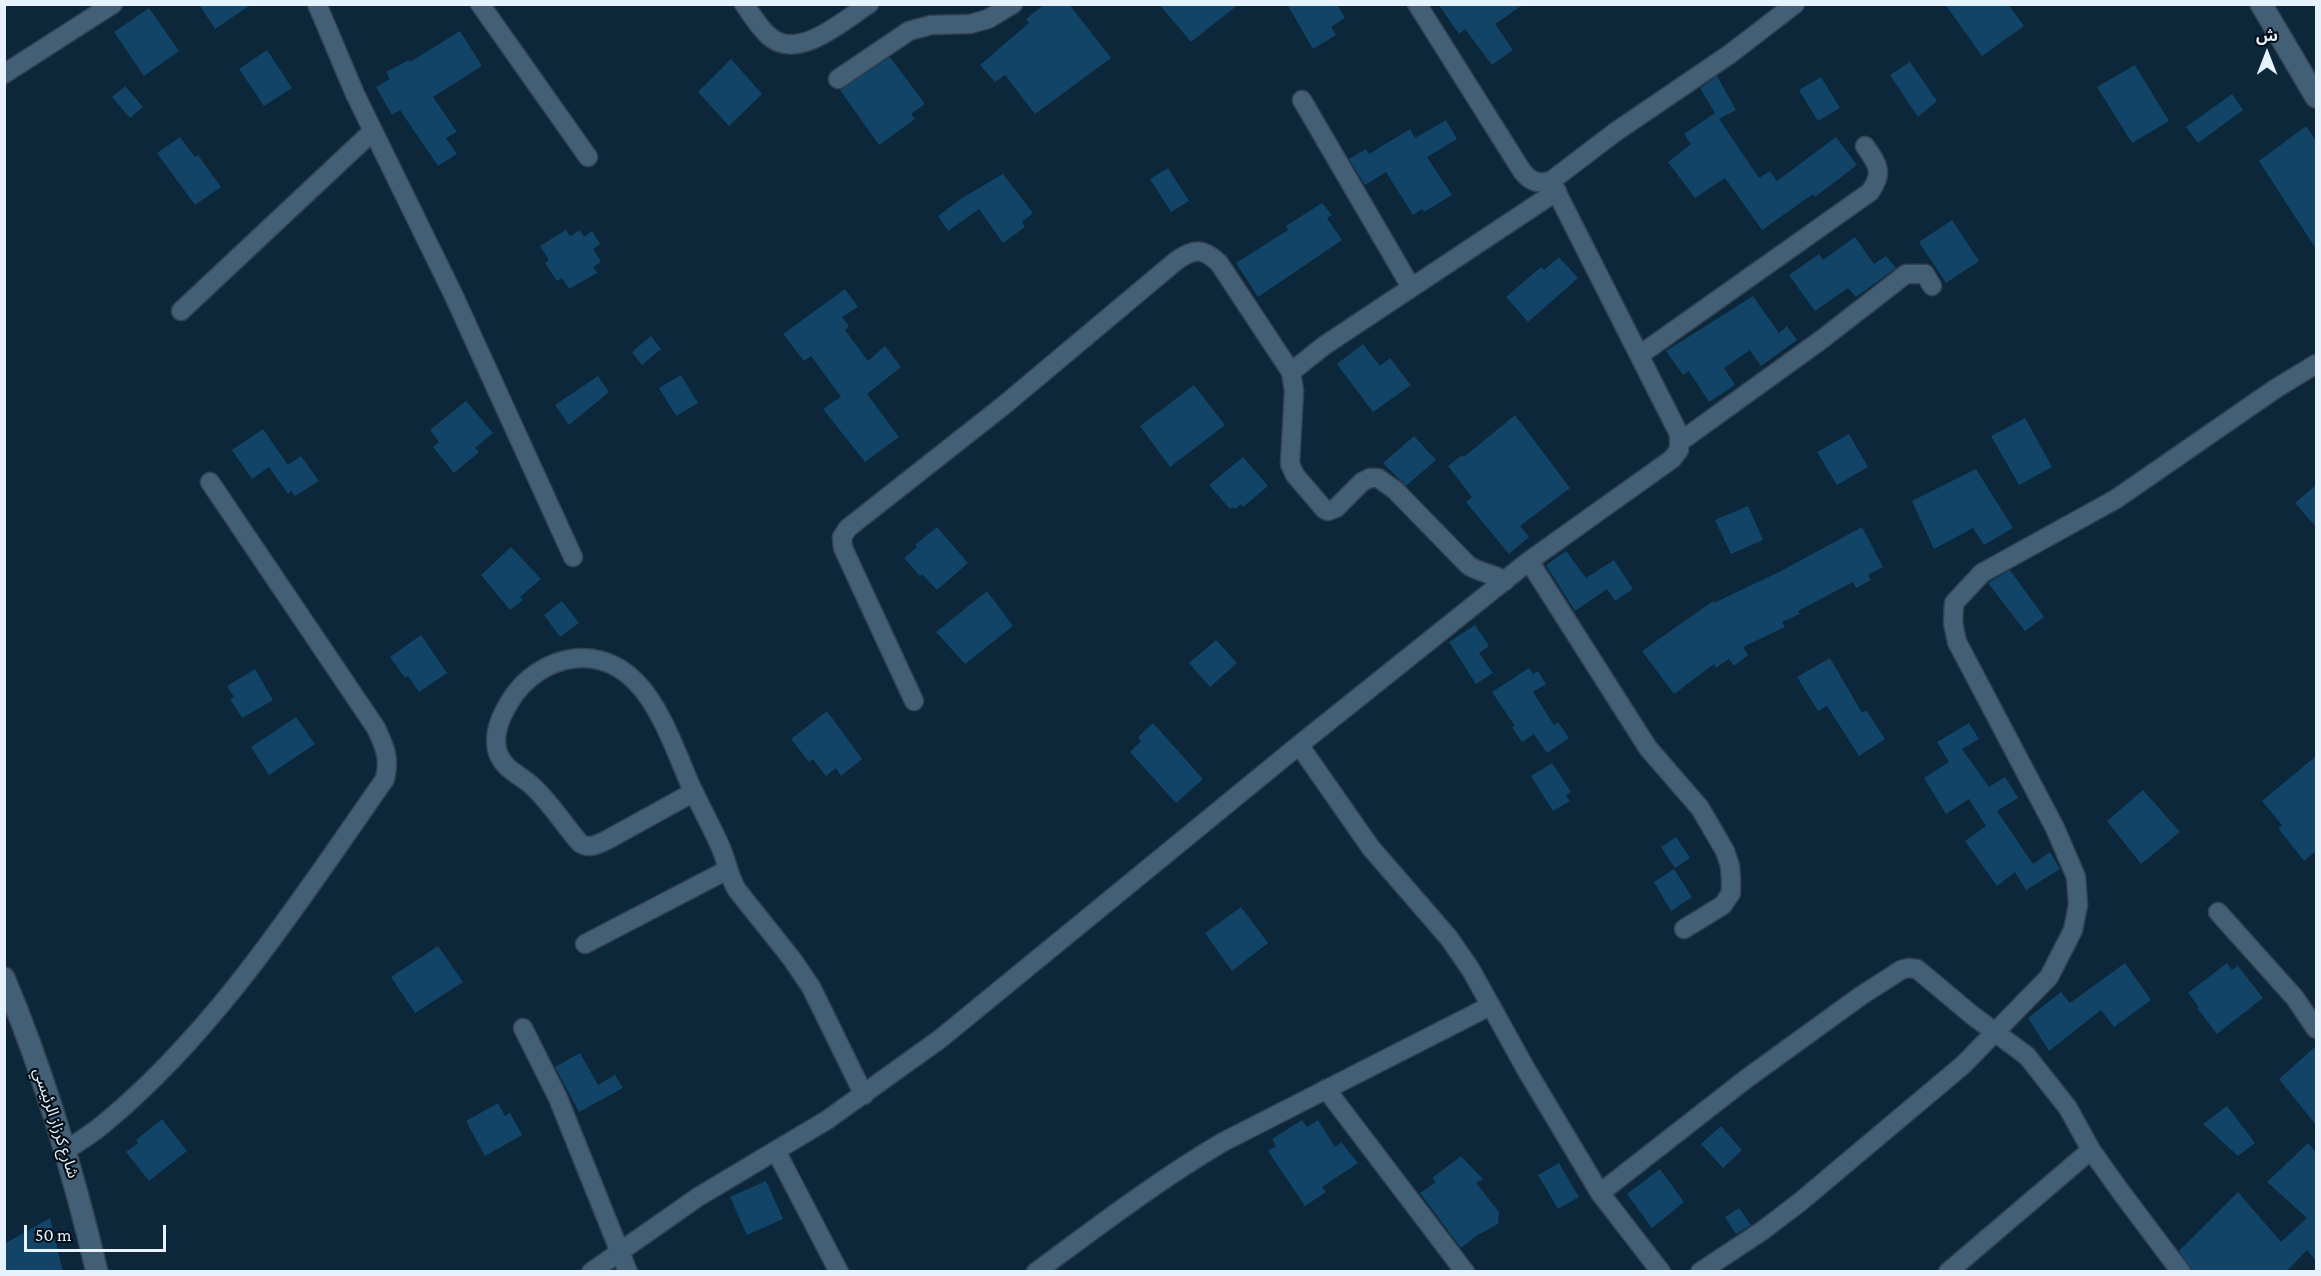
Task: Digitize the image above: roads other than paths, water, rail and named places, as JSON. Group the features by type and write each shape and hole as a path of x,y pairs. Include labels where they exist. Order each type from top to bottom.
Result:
{"street":[{"path":"4,74 113,4"},
{"path":"317,4 329,37 453,294 573,557"},
{"path":"480,4 588,157"},
{"path":"744,4 770,37 789,45 811,41 869,4"},
{"path":"838,79 909,31 931,24 970,24 988,19 1013,4"},
{"path":"1417,4 1522,171 1534,182 1554,186"},
{"path":"1291,372 1310,355 1412,287 1554,186 1614,133 1730,54 1795,4"},
{"path":"2261,4 2316,97"},
{"path":"1302,100 1412,287"},
{"path":"181,311 373,131"},
{"path":"1641,354 1870,192 1877,182 1878,166 1865,146"},
{"path":"591,1272 698,1197 828,1120 992,999 1299,746 1529,561 1672,459 1679,450 1681,441 1641,354 1554,186"},
{"path":"914,701 843,548 842,537 848,528 1004,406 1187,253 1199,251 1209,254 1219,263 1291,372 1294,391 1290,464 1295,476 1324,509 1328,511 1336,508 1362,482 1370,478 1378,478 1395,490 1468,565 1491,573 1504,581"},
{"path":"1681,441 1821,340 1906,274 1925,274 1932,286"},
{"path":"1700,1272 1762,1231 1857,1155 1963,1065 2049,977 2073,930 2078,904 2076,877 2055,828 1957,642 1953,623 1954,603 1982,573 2116,499 2275,389 2316,364"},
{"path":"66,1150 106,1122 188,1043 230,993 301,898 385,779 387,772 388,757 376,728 210,482"},
{"path":"1529,561 1648,748 1700,808 1725,851 1730,866 1731,880 1728,900 1684,929"},
{"path":"694,792 605,841 585,847 531,785 504,765 498,752 496,737 500,721 512,695 530,678 559,661 579,657 608,662 636,681 645,692 674,743 721,849 736,890 792,959 811,987 864,1095"},
{"path":"1299,746 1371,848 1449,938 1471,970 1600,1193 1661,1272"},
{"path":"585,944 727,870"},
{"path":"2218,912 2295,998 2316,1029"},
{"path":"1600,1193 1746,1080 1862,995 1901,970 1917,969 1972,1016 2027,1056 2068,1108 2091,1150 2175,1270"},
{"name":"شارع كرزاز الرئيسي","path":"4,978 66,1150 97,1272"},
{"path":"1036,1272 1189,1162 1257,1123 1490,1006"},
{"path":"523,1028 558,1098 628,1272"},
{"path":"1326,1089 1465,1272"},
{"path":"1948,1272 2091,1150"},
{"path":"776,1151 839,1272"}]}
